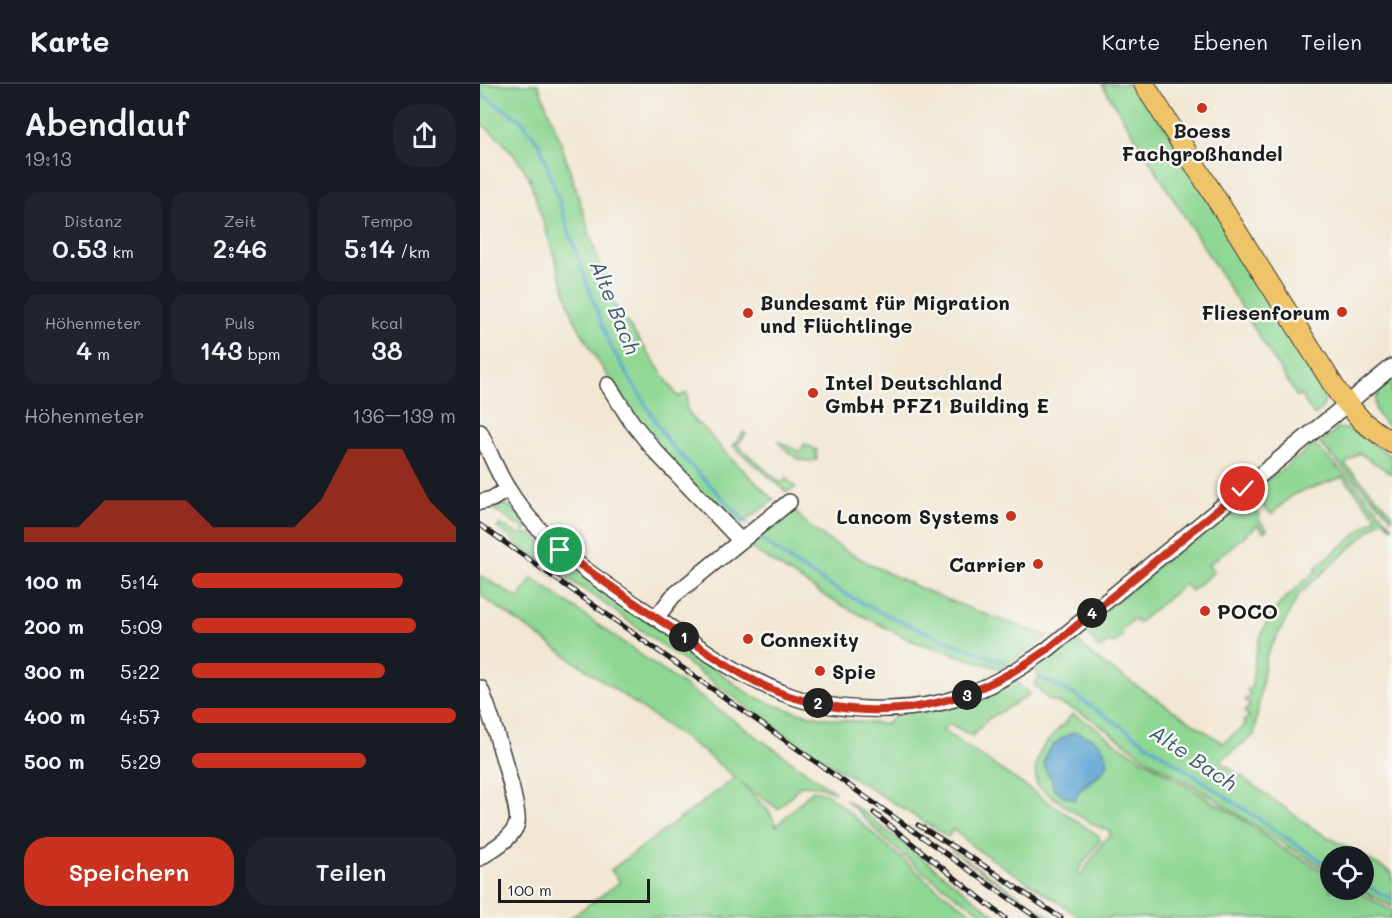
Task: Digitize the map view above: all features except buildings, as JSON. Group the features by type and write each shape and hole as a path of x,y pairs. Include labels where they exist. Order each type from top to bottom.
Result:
{"main road":[{"path":"1144,84 1346,404 1363,422 1392,443"}],"street":[{"path":"480,432 508,489 537,527 560,550 726,665 784,694 813,703 853,709 919,708 953,700 989,686 1020,670 1392,367"},
{"path":"608,385 631,421 655,451 740,540"},
{"path":"480,502 492,499 508,489"},
{"path":"656,618 673,596 789,502"},
{"path":"480,688 518,818 517,825 507,838 480,858"}],"green space":[{"path":"480,84 538,84 558,135 609,296 678,397 687,393 686,408 697,424 700,424 774,500 735,528 659,451 599,363 574,319 529,177 508,147 480,123"},
{"path":"1102,84 1138,84 1281,311 1275,315 1285,331 1291,327 1294,333 1289,337 1298,352 1303,350 1323,384 1321,385 1325,394 1325,402 1314,416 1301,395 1297,397"},
{"path":"1392,378 1392,429 1379,416 1375,404 1379,391"},
{"path":"1336,428 1358,434 1392,457 1392,474 1359,453 1345,464 1392,513 1392,518 1319,443 1336,431"},
{"path":"744,432 746,434 737,445 781,483 786,479 796,487 787,492 733,446"},
{"path":"777,441 800,452 804,444 817,450 817,460 799,459 790,454"},
{"path":"1314,445 1347,476 1392,525 1392,527 1383,519 1300,593 1266,657 1254,735 1220,761 1315,830 1345,846 1320,846 1320,866 1212,797 1150,761 1090,718 1048,699 1034,684 1039,677 1036,671 1037,664 1074,636 1092,656 1223,743 1245,725 1243,722 1249,717 1244,711 1250,706 1245,700 1251,695 1247,690 1252,686 1257,647 1269,619 1277,607 1317,570 1315,568 1377,517 1343,477 1292,495 1272,514 1256,496 1257,486"},
{"path":"1247,501 1260,516 1258,519 1267,529 1264,532 1258,525 1208,565 1214,572 1191,591 1185,584 1138,623 1134,619 1120,631 1123,636 1113,644 1110,641 1099,649 1097,647 1084,628 1215,519 1230,515"},
{"path":"499,503 513,509 529,527 523,531 523,526 518,526 489,506"},
{"path":"792,505 803,520 817,532 872,565 946,599 1048,636 1001,669 912,641 830,599 746,545"},
{"path":"500,524 518,534 532,534 557,557 638,616 641,614 713,663 719,672 745,691 783,708 804,714 846,721 887,724 895,715 981,696 1016,680 1021,688 1029,692 1028,696 988,719 972,736 950,724 942,730 1099,836 1100,840 1077,872 1081,875 1102,843 1111,835 1108,830 1082,818 1037,786 1035,773 1036,762 1044,745 1072,714 1235,815 1281,847 1320,869 1320,900 1373,900 1392,911 1392,918 1080,918 975,848 953,829 948,837 796,742 591,594 517,545 513,539 497,528","holes":["1099,776 1079,791 1053,788 1052,779"]},
{"path":"480,575 519,599 532,578 835,792 819,786 801,785 778,809 740,782 765,807 776,826 813,790 826,793 931,884 979,918 570,918 620,882 611,870 735,778 704,752 480,595"},
{"path":"845,799 999,918 991,918 922,871 889,843"},
{"path":"950,849 1051,917 1053,918 1047,918"},
{"path":"1374,863 1392,873 1392,907 1374,897"}],"water":[{"path":"1075,732 1097,741 1103,748 1107,760 1104,770 1083,786 1076,800 1066,797 1053,788 1052,779 1044,764 1045,757 1054,744"}],"waterway":[{"name":"Alte Bach","path":"480,93 522,121 540,145 610,345 668,442 747,523"},
{"name":"Alte Bach","path":"759,537 816,577 876,610 940,638 1005,662"},
{"name":"Alte Bach","path":"1039,677 1073,694 1320,860"},
{"name":"Alte Bach","path":"1374,890 1392,899"}],"railway":[{"path":"480,525 1037,918"},
{"path":"874,813 1005,918"},
{"path":"918,825 986,867 1061,918"}],"place":[{"name":"Boess Fachgroßhandel","path":"1202,108"},
{"name":"Fliesenforum","path":"1342,312"},
{"name":"Bundesamt für Migration und Flüchtlinge","path":"748,313"},
{"name":"Intel Deutschland GmbH PFZ1 Building E","path":"813,393"},
{"name":"Lancom Systems","path":"1011,516"},
{"name":"Carrier","path":"1038,564"},
{"name":"POCO","path":"1205,611"},
{"name":"Connexity","path":"748,639"},
{"name":"Spie","path":"820,671"}],"route":[{"path":"560,550 634,604 726,665 761,684 813,703 853,709 919,708 969,694 1020,670 1243,489"}]}
